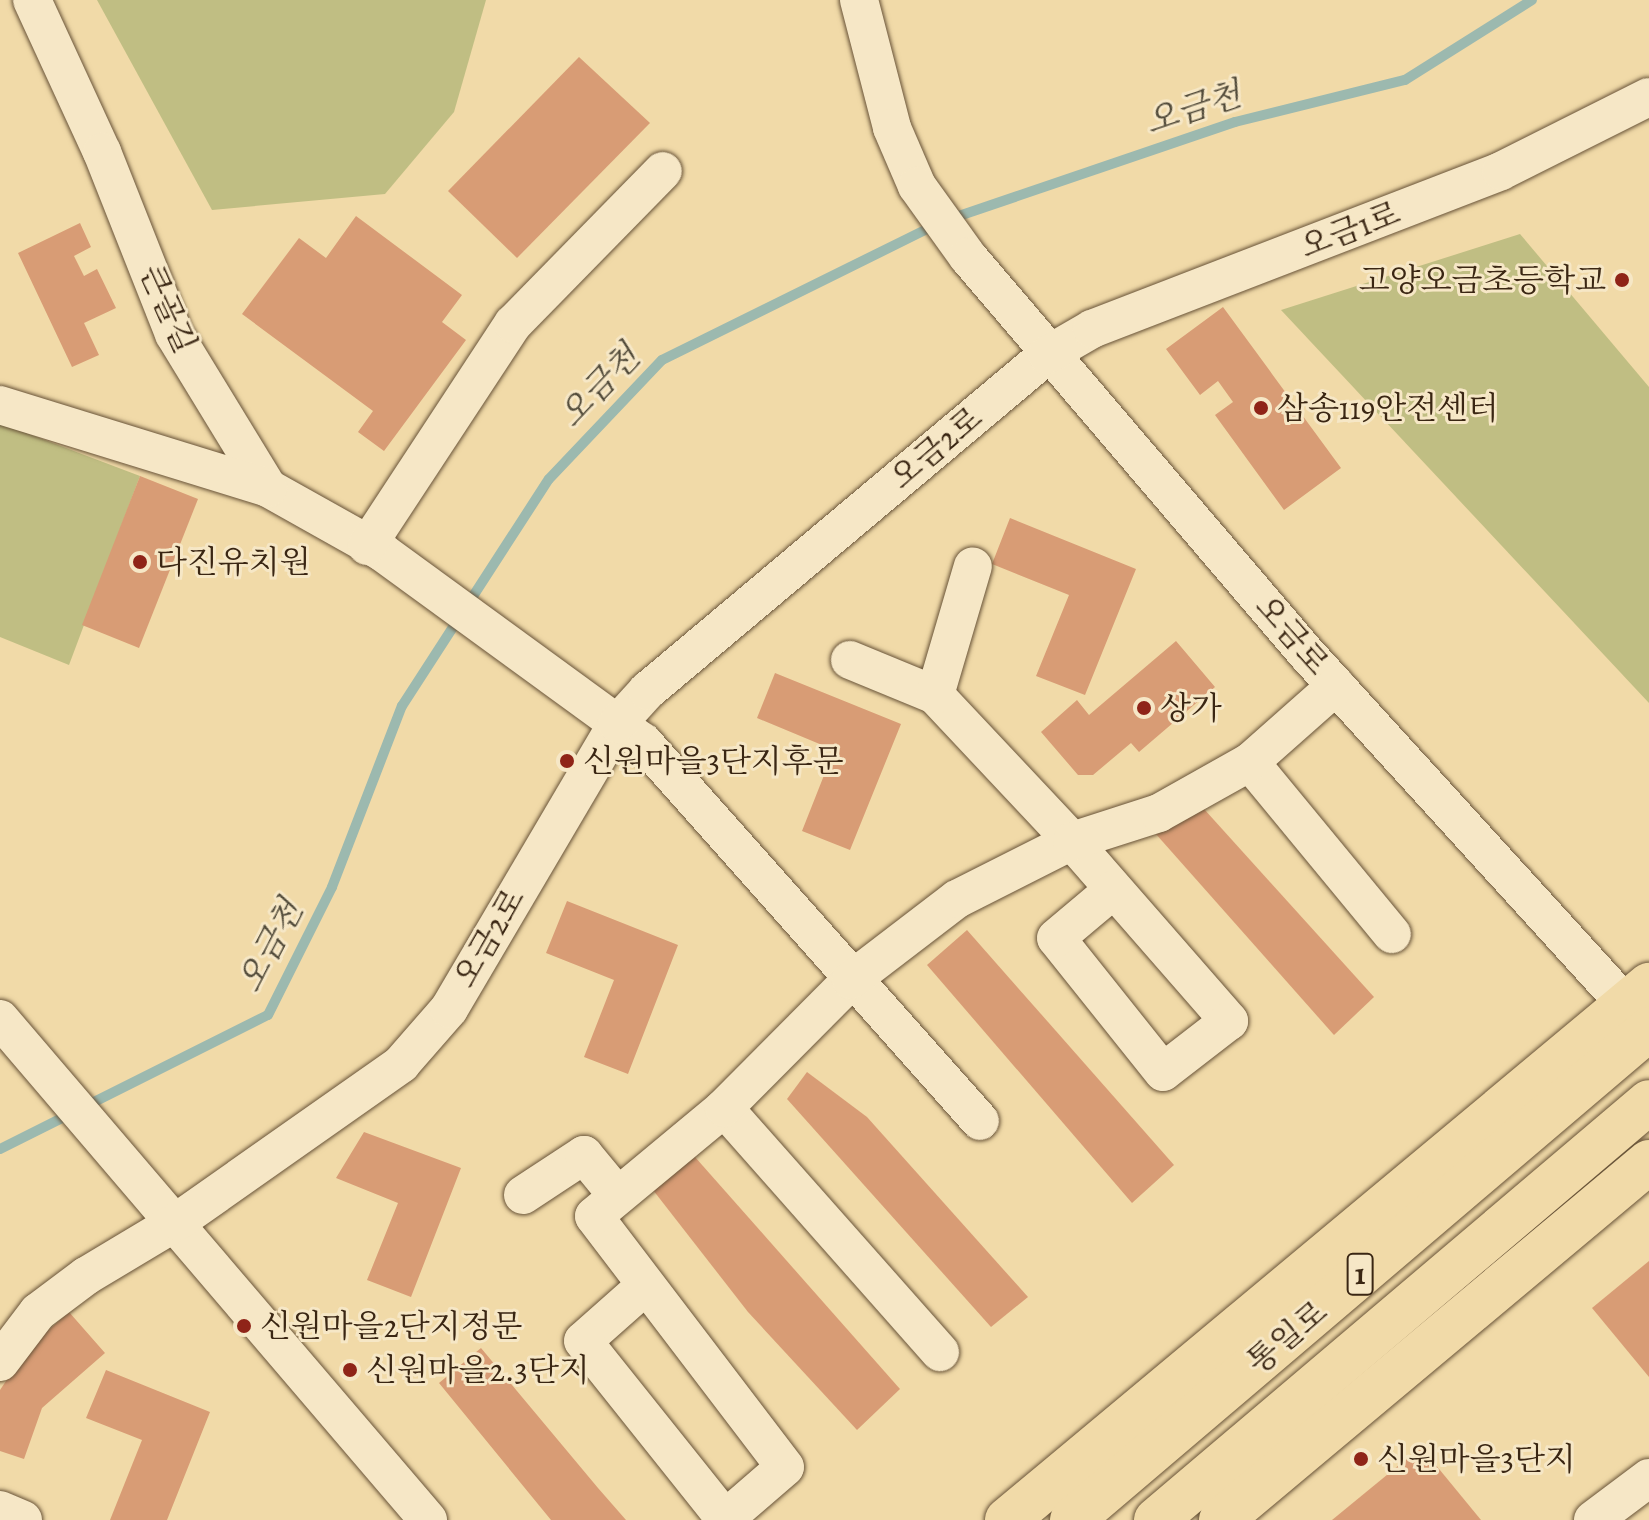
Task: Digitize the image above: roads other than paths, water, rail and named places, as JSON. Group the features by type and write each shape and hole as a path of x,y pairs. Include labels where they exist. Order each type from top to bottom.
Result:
{"main road":[{"path":"1007,1520 1641,1006"},
{"name":"통일로","path":"1072,1520 1641,1006"},
{"name":"통일로","path":"1156,1520 1649,1102"},
{"path":"1221,1520 1649,1162"}],"street":[{"name":"큰골길","path":"32,0 102,152 174,334 268,488 375,549 552,672 643,742 851,980 980,1121"},
{"name":"오금로","path":"859,0 871,58 917,186 968,257 1047,355 1336,686 1641,1006"},
{"name":"오금1로","path":"1047,355 1092,329 1501,171 1649,97"},
{"path":"375,549 513,324 663,171"},
{"name":"오금2로","path":"0,1362 38,1312 178,1221 401,1064 449,1009 617,724 647,691 1047,355"},
{"path":"0,405 268,488"},
{"path":"935,695 973,566"},
{"path":"850,660 935,695 1072,841 1229,1021 1163,1072 1056,938 1113,890"},
{"path":"644,1287 583,1341 725,1519 785,1467 644,1287 594,1216 724,1108 851,980 957,899 1072,841 1159,813 1250,762 1336,686"},
{"path":"1250,762 1392,934"},
{"path":"0,1019 119,1162 178,1221 428,1520"},
{"path":"724,1108 940,1352"},
{"path":"523,1195 584,1155 617,1195"},
{"path":"1593,1520 1649,1478"},
{"path":"0,1510 23,1520"}],"waterway":[{"name":"오금천","path":"950,219 1235,122 1405,80 1532,0"},
{"name":"오금천","path":"86,1106 268,1015 332,887 402,706 549,479 662,360 935,225"},
{"name":"오금천","path":"0,1149 72,1113"}],"place":[{"name":"고양오금초등학교","path":"1622,280"},
{"name":"삼송119안전센터","path":"1261,408"},
{"name":"다진유치원","path":"140,562"},
{"name":"상가","path":"1144,708"},
{"name":"신원마을3단지후문","path":"567,761"},
{"name":"신원마을2단지정문","path":"244,1326"},
{"name":"신원마을2.3단지","path":"350,1370"},
{"name":"신원마을3단지","path":"1361,1459"}]}
